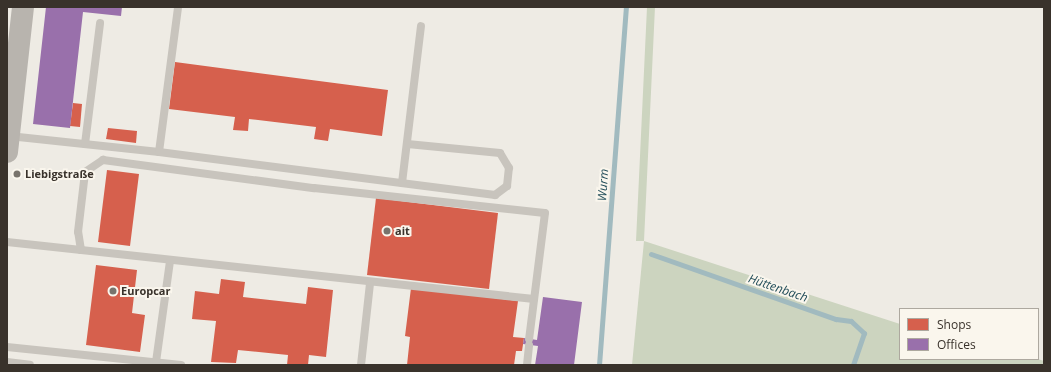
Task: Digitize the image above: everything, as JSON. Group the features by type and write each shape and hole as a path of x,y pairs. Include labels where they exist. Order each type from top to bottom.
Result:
{"main road":[{"path":"8,144 23,7"}],"lane":[{"path":"159,152 178,7"},
{"path":"85,144 100,22"},
{"path":"402,183 421,26"},
{"path":"8,144 85,144 495,195 507,186 509,168 500,153 407,144"},
{"path":"81,250 78,232 85,172 103,160 314,188 545,213 527,365"},
{"path":"7,242 370,283 412,284 534,299"},
{"path":"156,362 170,261"},
{"path":"361,365 370,283"},
{"path":"7,347 181,365"},
{"path":"7,362 30,365"}],"green space":[{"path":"647,7 655,7 644,241 636,241"},
{"path":"644,241 899,324 899,360 1039,359 1044,361 1044,365 632,365"}],"building: Shops":[{"path":"175,62 388,90 382,136 330,129 328,141 314,139 316,127 249,119 248,131 233,130 235,117 169,109"},
{"path":"73,103 82,104 80,127 70,126"},
{"path":"108,128 137,131 136,143 106,139"},
{"path":"107,170 139,174 130,246 98,242"},
{"path":"376,198 498,213 489,289 367,275"},
{"name":"Europcar","path":"96,265 137,270 132,313 145,315 140,352 86,345"},
{"path":"221,279 245,282 243,297 306,304 308,287 333,290 326,357 309,355 308,365 287,365 288,355 238,350 236,363 211,362 216,321 192,319 195,291 219,294"},
{"path":"411,288 518,301 513,337 524,338 522,351 516,351 514,365 407,365 410,337 405,336"}],"building: Offices":[{"path":"46,7 122,7 121,16 83,12 70,128 33,124"},
{"path":"543,297 582,302 574,365 535,365 538,346 523,344 524,338 537,340"}],"waterway":[{"name":"Wurm","path":"599,365 626,7"},
{"name":"Hüttenbach","path":"651,254 836,319 851,321 864,333 853,365"}],"place":[{"name":"Liebigstraße","path":"17,174"},
{"name":"ait","path":"387,231"},
{"name":"Europcar","path":"113,291"}]}
